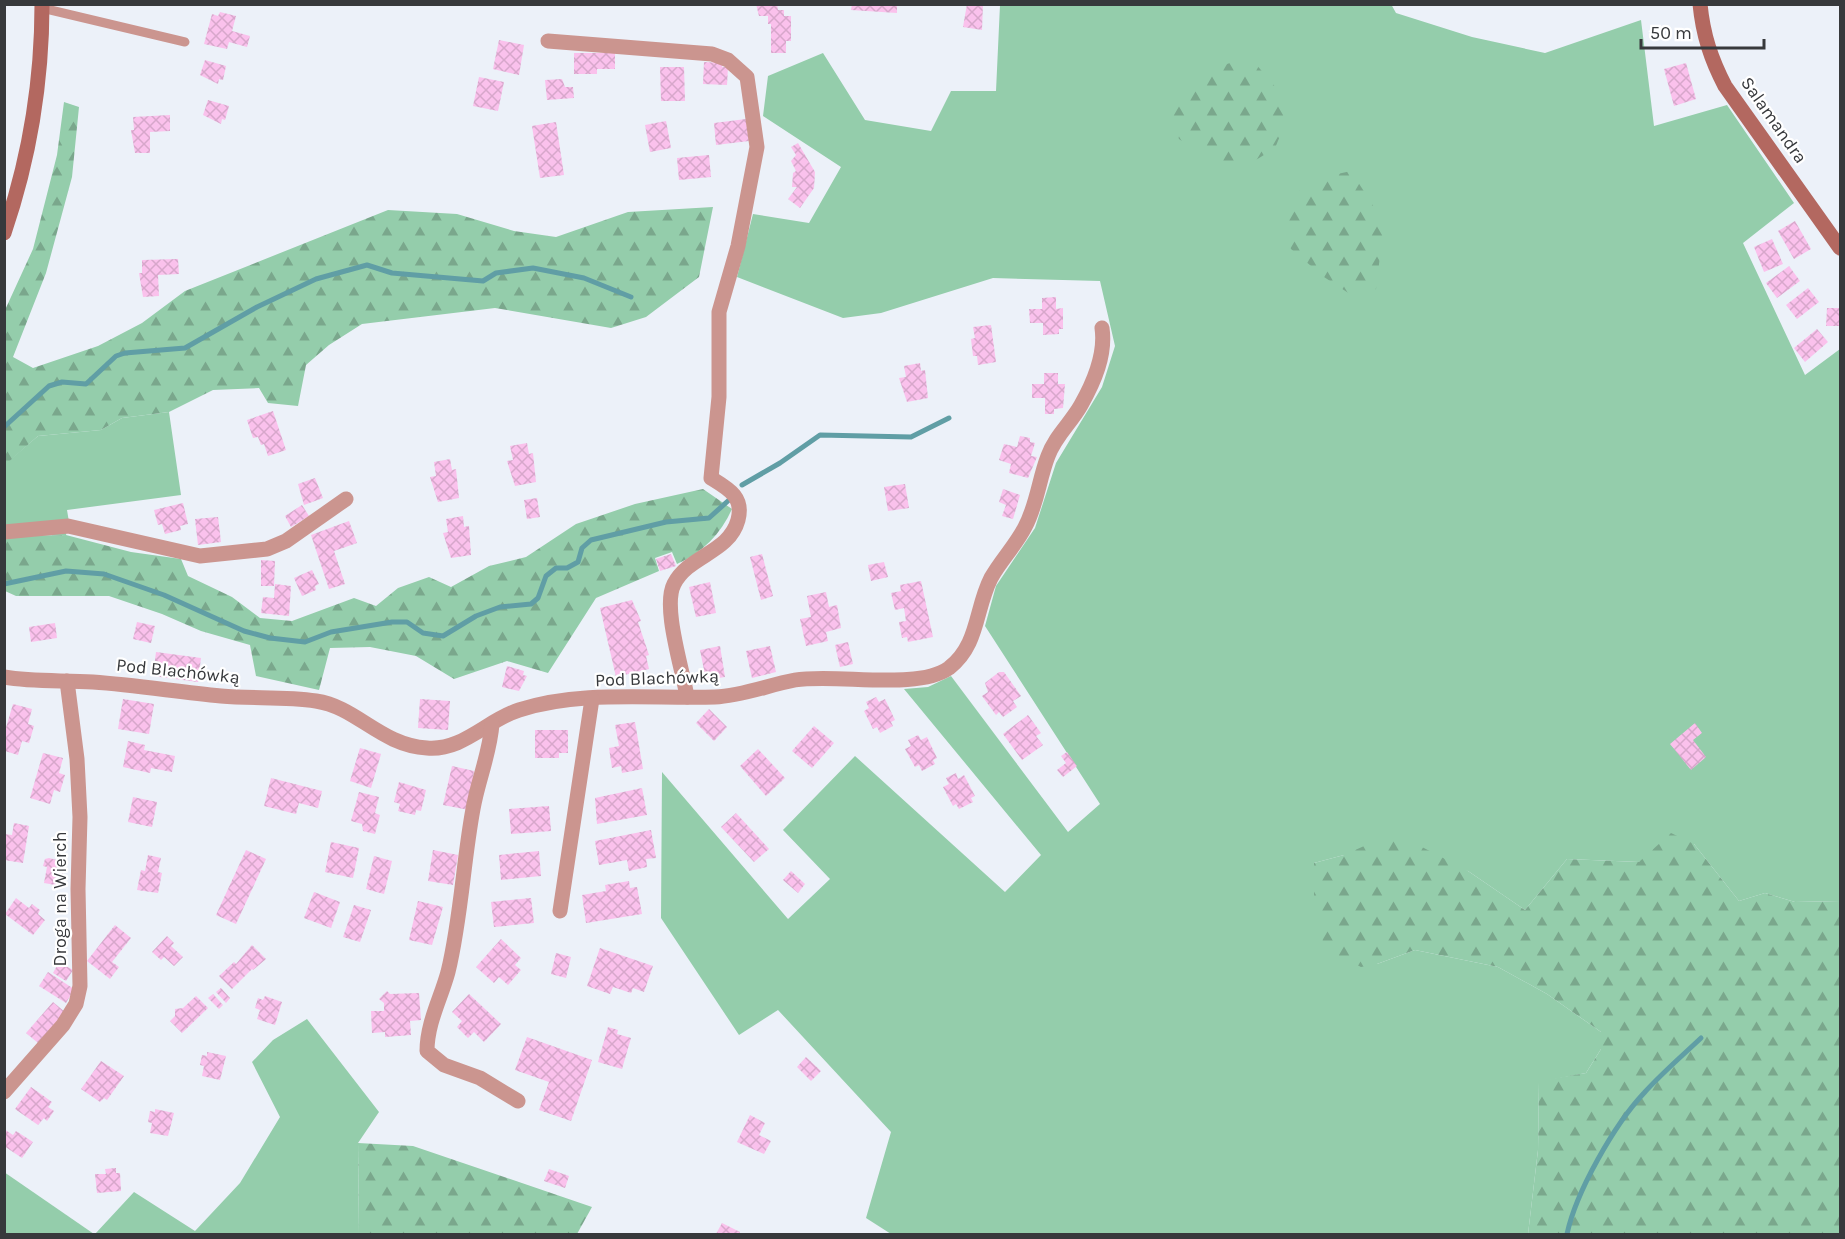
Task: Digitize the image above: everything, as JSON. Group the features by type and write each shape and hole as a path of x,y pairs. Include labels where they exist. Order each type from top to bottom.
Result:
{"street":[{"name":"Salamandra","path":"1700,4 1703,34 1725,86 1840,248"},
{"path":"4,233 31,130 39,74 42,6"},
{"path":"548,40 712,54 728,60 747,77 750,87 757,147 738,246 719,312 718,397 711,478 735,495 739,501 739,515 735,530 723,544 687,568 674,584 672,616 687,697"},
{"name":"Pod Blachówką","path":"4,677 129,684 222,696 315,700 336,706 375,732 396,741 426,748 455,745 507,714 524,708 592,699 735,694 815,678 923,679 934,676 952,665 973,638 991,578 1024,530 1032,514 1048,454 1081,406 1094,377 1104,343 1102,328"},
{"path":"4,532 68,526 200,556 267,549 286,541 346,499"},
{"name":"Droga na Wierch","path":"4,1092 63,1025 76,1004 80,986 80,818 77,759 67,681"},
{"path":"560,911 592,699"},
{"path":"492,724 491,739 474,806 455,937 448,972 427,1038 427,1051 444,1065 480,1077 518,1101"}],"lane":[{"path":"42,6 185,42"}],"green space":[{"path":"1391,4 1396,13 1472,37 1545,53 1641,20 1654,126 1727,105 1794,203 1743,243 1805,375 1840,349 1840,901 1795,902 1765,893 1739,901 1694,844 1639,862 1567,859 1525,910 1468,871 1344,855 1314,863 1377,964 1415,950 1498,967 1547,994 1601,1032 1601,1049 1586,1073 1539,1082 1538,1150 1528,1234 891,1234 866,1218 891,1132 778,1010 739,1035 661,918 662,772 788,919 830,879 783,830 855,756 1005,892 1041,855 904,689 928,687 951,676 1068,832 1100,804 985,626 996,586 1035,528 1056,463 1102,387 1115,346 1100,281 993,278 881,313 843,318 737,277 753,214 809,223 841,167 763,116 768,76 823,53 865,120 931,131 951,91 996,91 1000,5"},
{"path":"1250,57 1292,107 1275,148 1251,163 1209,160 1179,139 1171,116 1197,73"},
{"path":"64,102 79,107 72,177 46,273 13,357 33,368 98,346 142,323 185,291 388,210 457,214 514,231 556,237 628,212 713,207 699,277 646,317 611,328 495,308 362,324 329,345 306,365 298,406 268,403 259,388 213,390 169,412 122,418 101,430 38,436 5,465 5,310 33,249 57,155"},
{"path":"1351,171 1384,223 1376,289 1353,296 1324,277 1291,249 1280,227 1294,194 1324,177"},
{"path":"169,412 181,495 67,510 69,522 66,535 5,537 4,465 38,436 101,430 122,418"},
{"path":"703,489 732,509 710,542 677,564 672,552 655,558 659,571 596,598 548,673 507,661 454,679 416,656 370,647 330,648 319,690 256,676 250,645 201,631 162,614 109,596 16,596 5,591 4,537 66,535 131,552 181,559 188,576 232,597 260,618 292,621 354,598 376,606 398,588 429,577 451,587 489,566 526,557 576,524 635,504"},
{"path":"1671,833 1694,844 1739,901 1765,893 1795,902 1840,901 1840,1234 1528,1234 1538,1150 1539,1081 1586,1073 1601,1049 1601,1032 1547,994 1498,967 1415,950 1377,964 1361,967 1324,948 1314,899 1314,863 1344,855 1382,838 1399,835 1468,871 1525,910 1567,859 1639,862"},
{"path":"307,1019 379,1112 358,1143 359,1234 95,1234 134,1192 195,1231 240,1183 280,1117 252,1062 273,1040"},
{"path":"358,1143 413,1146 592,1207 577,1234 359,1234"},
{"path":"4,1172 94,1234 5,1234"}],"building":[{"path":"756,4 777,4 778,10 784,10 784,16 791,16 791,41 786,41 786,53 771,53 771,24 768,24 768,16 759,16"},
{"path":"852,4 897,4 897,13 851,10"},
{"path":"967,4 983,4 982,30 963,27"},
{"path":"220,12 236,16 232,31 250,36 247,47 229,42 227,49 204,44 212,14 218,16"},
{"path":"499,40 524,45 519,75 493,69"},
{"path":"574,53 615,53 615,69 597,69 597,74 574,74"},
{"path":"205,60 226,66 223,80 219,79 218,84 200,75"},
{"path":"704,62 723,63 722,67 728,67 727,85 703,84"},
{"path":"1686,63 1696,99 1674,106 1664,69"},
{"path":"660,67 684,67 685,101 661,101"},
{"path":"479,77 504,82 498,111 473,106"},
{"path":"562,79 565,87 573,87 574,98 547,100 545,80"},
{"path":"208,100 229,106 225,120 222,119 221,124 203,115"},
{"path":"170,115 170,131 150,132 150,153 135,153 131,130 134,130 133,117"},
{"path":"746,119 749,141 716,145 714,123"},
{"path":"666,121 671,148 650,152 645,125"},
{"path":"556,122 564,175 540,178 532,126"},
{"path":"798,143 815,172 814,188 800,208 788,199 797,187 792,187 793,173 796,171 791,161 796,155 791,147"},
{"path":"709,155 711,177 679,180 677,158"},
{"path":"1795,221 1811,249 1794,259 1778,231"},
{"path":"1772,239 1783,264 1764,272 1754,247"},
{"path":"178,259 179,274 158,275 159,296 143,297 139,273 142,273 142,260"},
{"path":"1789,266 1800,281 1777,298 1766,283"},
{"path":"1808,288 1819,302 1797,319 1786,305"},
{"path":"1056,297 1056,309 1063,308 1063,329 1059,329 1059,334 1043,335 1043,323 1030,323 1029,309 1042,309 1042,298"},
{"path":"1827,308 1840,308 1840,326 1826,326"},
{"path":"991,325 996,362 978,365 977,356 973,356 971,339 975,338 973,327"},
{"path":"1817,329 1828,342 1805,362 1794,348"},
{"path":"920,363 921,371 925,370 928,398 907,402 899,378 906,377 904,366"},
{"path":"1044,373 1058,373 1058,384 1065,384 1063,408 1054,409 1054,414 1045,414 1045,398 1032,398 1032,384 1044,384"},
{"path":"273,411 286,450 268,456 264,444 261,445 258,437 253,438 247,420"},
{"path":"1020,436 1030,438 1030,442 1035,443 1031,456 1037,457 1028,478 1009,473 1011,464 999,460 1004,444 1017,447"},
{"path":"527,443 529,454 533,453 536,482 515,486 507,461 513,460 510,446"},
{"path":"450,459 452,470 456,469 459,498 438,502 430,477 436,476 434,462"},
{"path":"315,478 323,498 304,505 298,484"},
{"path":"905,484 909,508 888,511 884,487"},
{"path":"1003,489 1020,495 1013,519 1002,516 1006,505 999,502"},
{"path":"537,498 540,517 527,519 524,500"},
{"path":"183,503 188,524 180,526 181,530 165,534 162,524 158,525 154,510"},
{"path":"302,505 309,516 291,527 285,516"},
{"path":"463,516 464,527 469,526 471,555 451,558 443,533 448,532 446,519"},
{"path":"218,517 221,542 198,545 195,519"},
{"path":"349,521 357,543 334,551 345,584 329,589 311,535"},
{"path":"671,554 676,566 660,571 656,559"},
{"path":"762,554 773,596 761,600 750,557"},
{"path":"261,560 275,561 274,586 261,586"},
{"path":"884,562 888,577 871,581 868,565"},
{"path":"312,570 319,584 315,586 316,590 302,596 294,578"},
{"path":"921,581 933,637 908,642 907,637 902,638 899,622 906,621 904,608 895,610 891,593 901,591 900,585"},
{"path":"710,582 716,613 696,617 689,587"},
{"path":"275,584 291,586 289,616 261,613 263,597 274,598"},
{"path":"826,592 829,607 837,605 841,628 826,632 828,641 806,646 800,619 811,617 807,596"},
{"path":"632,600 641,621 638,622 649,655 646,656 649,669 616,677 600,608"},
{"path":"137,622 155,626 151,643 133,639"},
{"path":"55,623 57,638 31,642 29,627"},
{"path":"848,642 853,664 840,667 835,645"},
{"path":"720,646 725,677 706,680 700,650"},
{"path":"770,646 776,672 752,678 746,651"},
{"path":"156,652 201,658 198,682 153,676"},
{"path":"507,666 524,671 523,675 527,676 519,691 502,687"},
{"path":"999,672 1004,672 1021,696 1013,701 1017,707 1003,717 999,712 996,715 982,696 988,692 985,683"},
{"path":"876,697 879,702 885,699 895,720 891,722 893,726 880,733 877,727 873,729 864,711 869,708 866,702"},
{"path":"123,699 154,704 149,734 118,729"},
{"path":"420,699 450,701 448,730 418,728"},
{"path":"13,704 32,709 28,724 34,726 29,743 22,741 18,755 5,751 5,731"},
{"path":"709,709 727,727 714,741 696,723"},
{"path":"1028,715 1041,733 1036,736 1043,745 1022,760 1003,734"},
{"path":"635,722 643,769 622,773 621,766 612,768 609,748 619,746 615,725"},
{"path":"1695,723 1702,733 1693,740 1706,757 1691,770 1670,744"},
{"path":"814,726 834,743 812,768 792,751"},
{"path":"535,730 568,730 568,753 559,753 559,758 535,758"},
{"path":"918,735 921,740 927,737 937,758 933,760 935,764 922,771 919,765 915,767 905,749 911,746 908,740"},
{"path":"128,741 145,745 144,750 175,756 172,772 151,768 150,773 123,767"},
{"path":"360,748 381,754 371,788 350,781"},
{"path":"758,749 785,778 766,796 740,766"},
{"path":"1067,752 1077,766 1063,777 1057,770 1066,763 1061,756"},
{"path":"43,753 63,758 59,773 65,775 60,792 54,790 50,804 30,798"},
{"path":"452,766 474,771 469,810 443,805"},
{"path":"956,773 958,779 964,775 975,796 971,798 973,802 959,809 956,804 953,806 943,787 949,784 946,778"},
{"path":"271,778 322,791 318,808 299,803 296,814 264,806"},
{"path":"399,782 426,790 421,811 416,810 415,815 398,811 400,804 394,802"},
{"path":"642,788 647,815 597,824 595,798"},
{"path":"359,792 379,797 375,813 380,815 375,834 363,831 362,824 351,821"},
{"path":"133,797 157,802 152,827 128,822"},
{"path":"549,806 551,831 511,834 509,809"},
{"path":"736,813 769,849 754,862 721,827"},
{"path":"14,823 29,826 23,863 4,860 4,834 12,835"},
{"path":"651,830 656,858 646,859 647,867 629,871 627,860 599,865 595,841"},
{"path":"331,842 359,848 353,878 325,872"},
{"path":"246,850 266,859 236,924 216,915"},
{"path":"433,850 458,855 453,885 428,881"},
{"path":"539,851 541,876 501,880 499,855"},
{"path":"148,855 161,858 158,872 162,873 158,893 137,890 141,870 145,871"},
{"path":"374,856 392,861 384,894 366,889"},
{"path":"45,859 65,862 61,886 44,883 47,867 43,866"},
{"path":"791,871 805,884 798,893 783,880"},
{"path":"629,881 630,888 637,887 642,914 586,923 582,895 606,891 605,885"},
{"path":"314,892 340,902 331,928 304,918"},
{"path":"16,898 29,908 32,904 40,910 38,914 45,920 33,935 5,914"},
{"path":"531,898 534,923 494,927 491,902"},
{"path":"418,901 443,907 432,945 409,940"},
{"path":"354,905 371,910 360,942 343,937"},
{"path":"115,925 131,938 112,962 119,967 110,979 87,961"},
{"path":"167,936 174,943 171,946 183,957 174,966 164,957 161,960 152,952"},
{"path":"501,939 521,958 515,965 521,970 508,985 499,977 494,983 476,967"},
{"path":"252,945 266,959 232,989 219,976 234,962 236,964"},
{"path":"600,948 653,966 644,992 633,988 631,993 613,987 610,994 587,986"},
{"path":"556,953 571,957 566,978 551,974"},
{"path":"59,962 73,970 66,981 53,973"},
{"path":"48,972 74,989 66,1003 39,986"},
{"path":"221,988 230,998 226,1003 216,992"},
{"path":"387,991 390,994 419,993 421,1020 410,1021 411,1035 385,1037 385,1032 372,1033 371,1011 384,1011 384,1003 379,999"},
{"path":"213,994 223,1005 219,1009 208,998"},
{"path":"469,994 501,1024 484,1042 474,1032 468,1038 457,1027 462,1021 452,1012"},
{"path":"196,996 208,1008 182,1033 170,1021 175,1016 175,1009 183,1008"},
{"path":"265,996 282,1002 275,1025 257,1019 260,1010 255,1008 258,998 263,1000"},
{"path":"53,1002 65,1012 38,1043 26,1033"},
{"path":"608,1027 618,1030 617,1034 631,1038 622,1069 598,1062"},
{"path":"527,1037 592,1060 571,1121 539,1110 549,1082 515,1070"},
{"path":"207,1052 226,1056 220,1080 202,1076 204,1066 200,1065 202,1055 207,1056"},
{"path":"806,1057 821,1071 811,1081 797,1067"},
{"path":"101,1061 124,1076 107,1100 104,1098 100,1102 81,1089"},
{"path":"31,1087 52,1102 48,1107 54,1111 47,1121 44,1118 38,1125 15,1109"},
{"path":"155,1109 174,1113 168,1136 150,1133 152,1123 148,1122 150,1111 155,1112"},
{"path":"750,1115 765,1123 759,1135 771,1141 764,1154 737,1142"},
{"path":"4,1129 13,1135 16,1131 33,1142 22,1158 4,1146"},
{"path":"116,1168 116,1173 120,1173 121,1191 97,1193 95,1174 106,1174 105,1169"},
{"path":"549,1169 569,1176 565,1188 544,1181"},
{"path":"722,1223 740,1232 739,1234 716,1234"}],"waterway":[{"path":"4,427 49,386 62,382 86,384 116,356 125,353 185,348 257,307 316,279 367,265 392,273 483,281 496,273 533,268 584,278 631,297"},
{"path":"742,485 780,463 820,435 911,437 949,418"},
{"path":"4,584 66,571 104,574 164,595 244,631 270,638 305,642 331,632 392,622 407,622 423,633 443,636 476,616 500,607 531,604 538,598 546,576 556,568 567,568 578,562 582,548 591,540 666,522 709,518 729,500"},
{"path":"1567,1234 1587,1179 1621,1123 1632,1107 1664,1072 1701,1038"}]}
